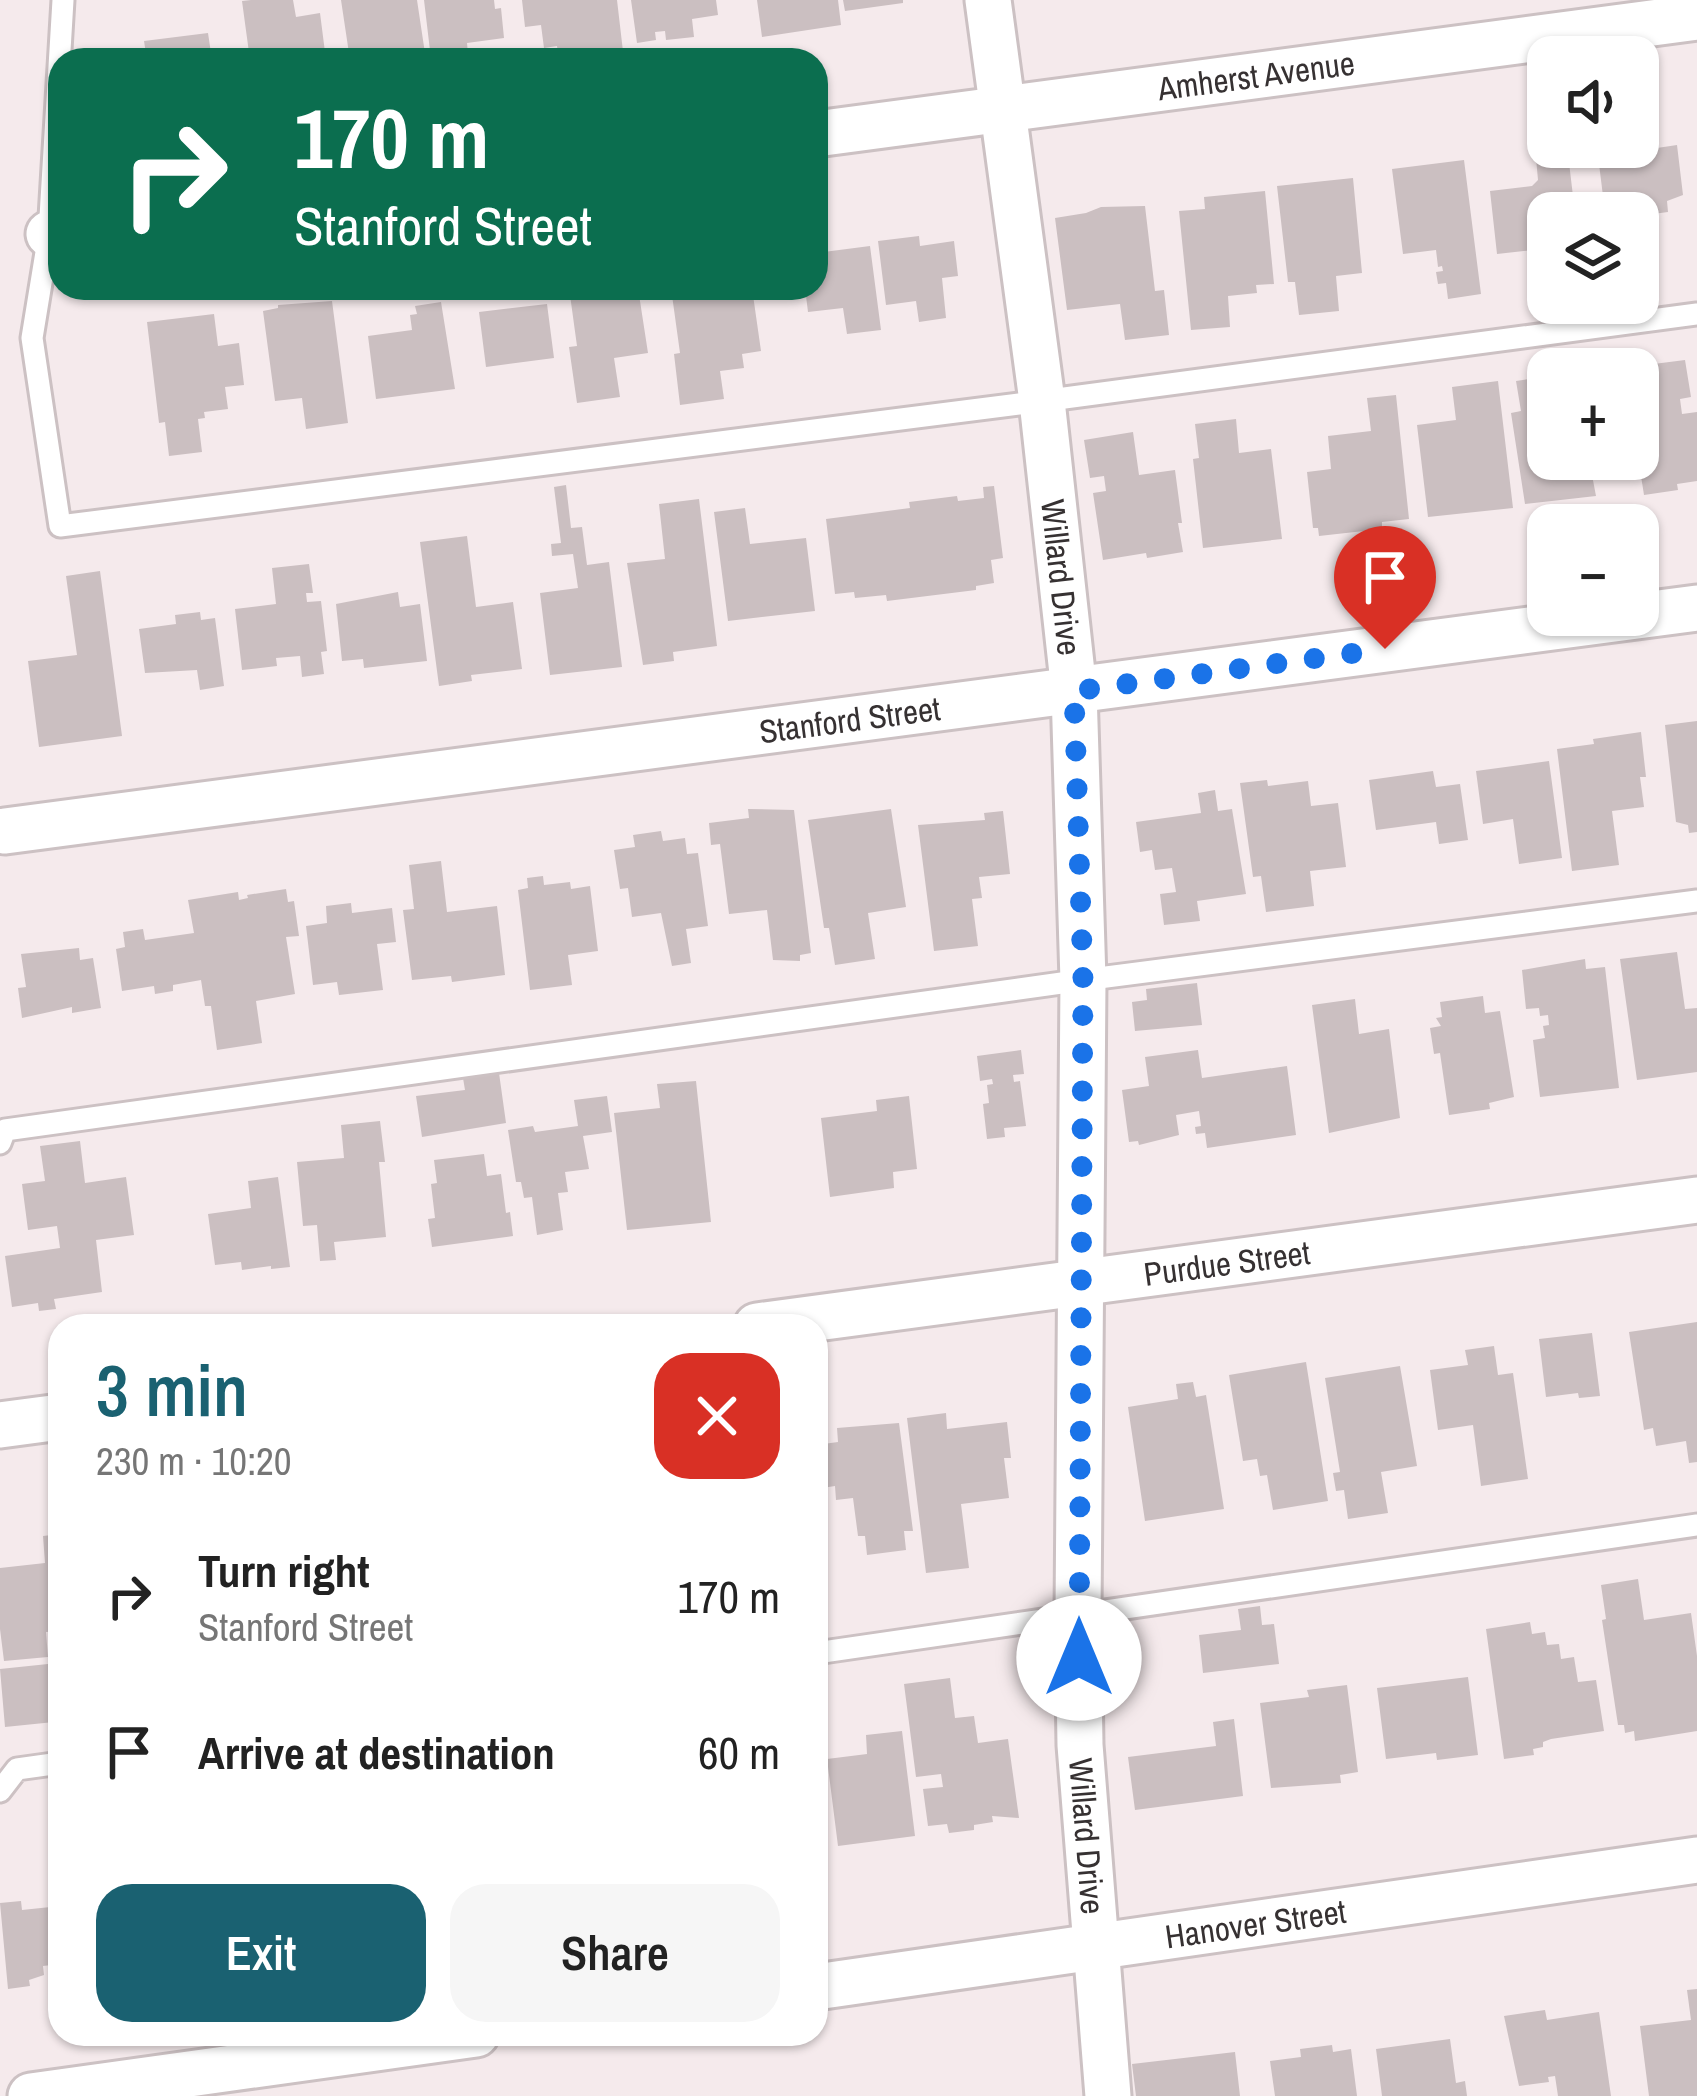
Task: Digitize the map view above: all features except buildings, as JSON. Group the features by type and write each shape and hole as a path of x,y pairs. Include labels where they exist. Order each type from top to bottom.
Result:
{"street":[{"name":"Willard Drive","path":"988,0 1042,401 1074,691 1083,980 1080,1744 1108,2096"},
{"name":"Amherst Avenue","path":"828,132 1697,17"},
{"name":"Stanford Street","path":"5,831 1697,608"},
{"name":"Purdue Street","path":"828,1317 1697,1200"},
{"path":"0,1422 48,1419"},
{"name":"Hanover Street","path":"828,1985 1697,1860"},
{"path":"31,2096 390,2046"}],"lane":[{"path":"61,48 63,0"},
{"path":"48,262 32,338 60,526 1697,314"},
{"path":"0,1143 5,1130 1083,980 1697,901"},
{"path":"828,1651 1697,1526"},
{"path":"0,1791 17,1769 48,1765"}],"route":[{"path":"1079,1658 1083,980 1074,691 1385,649"}]}
